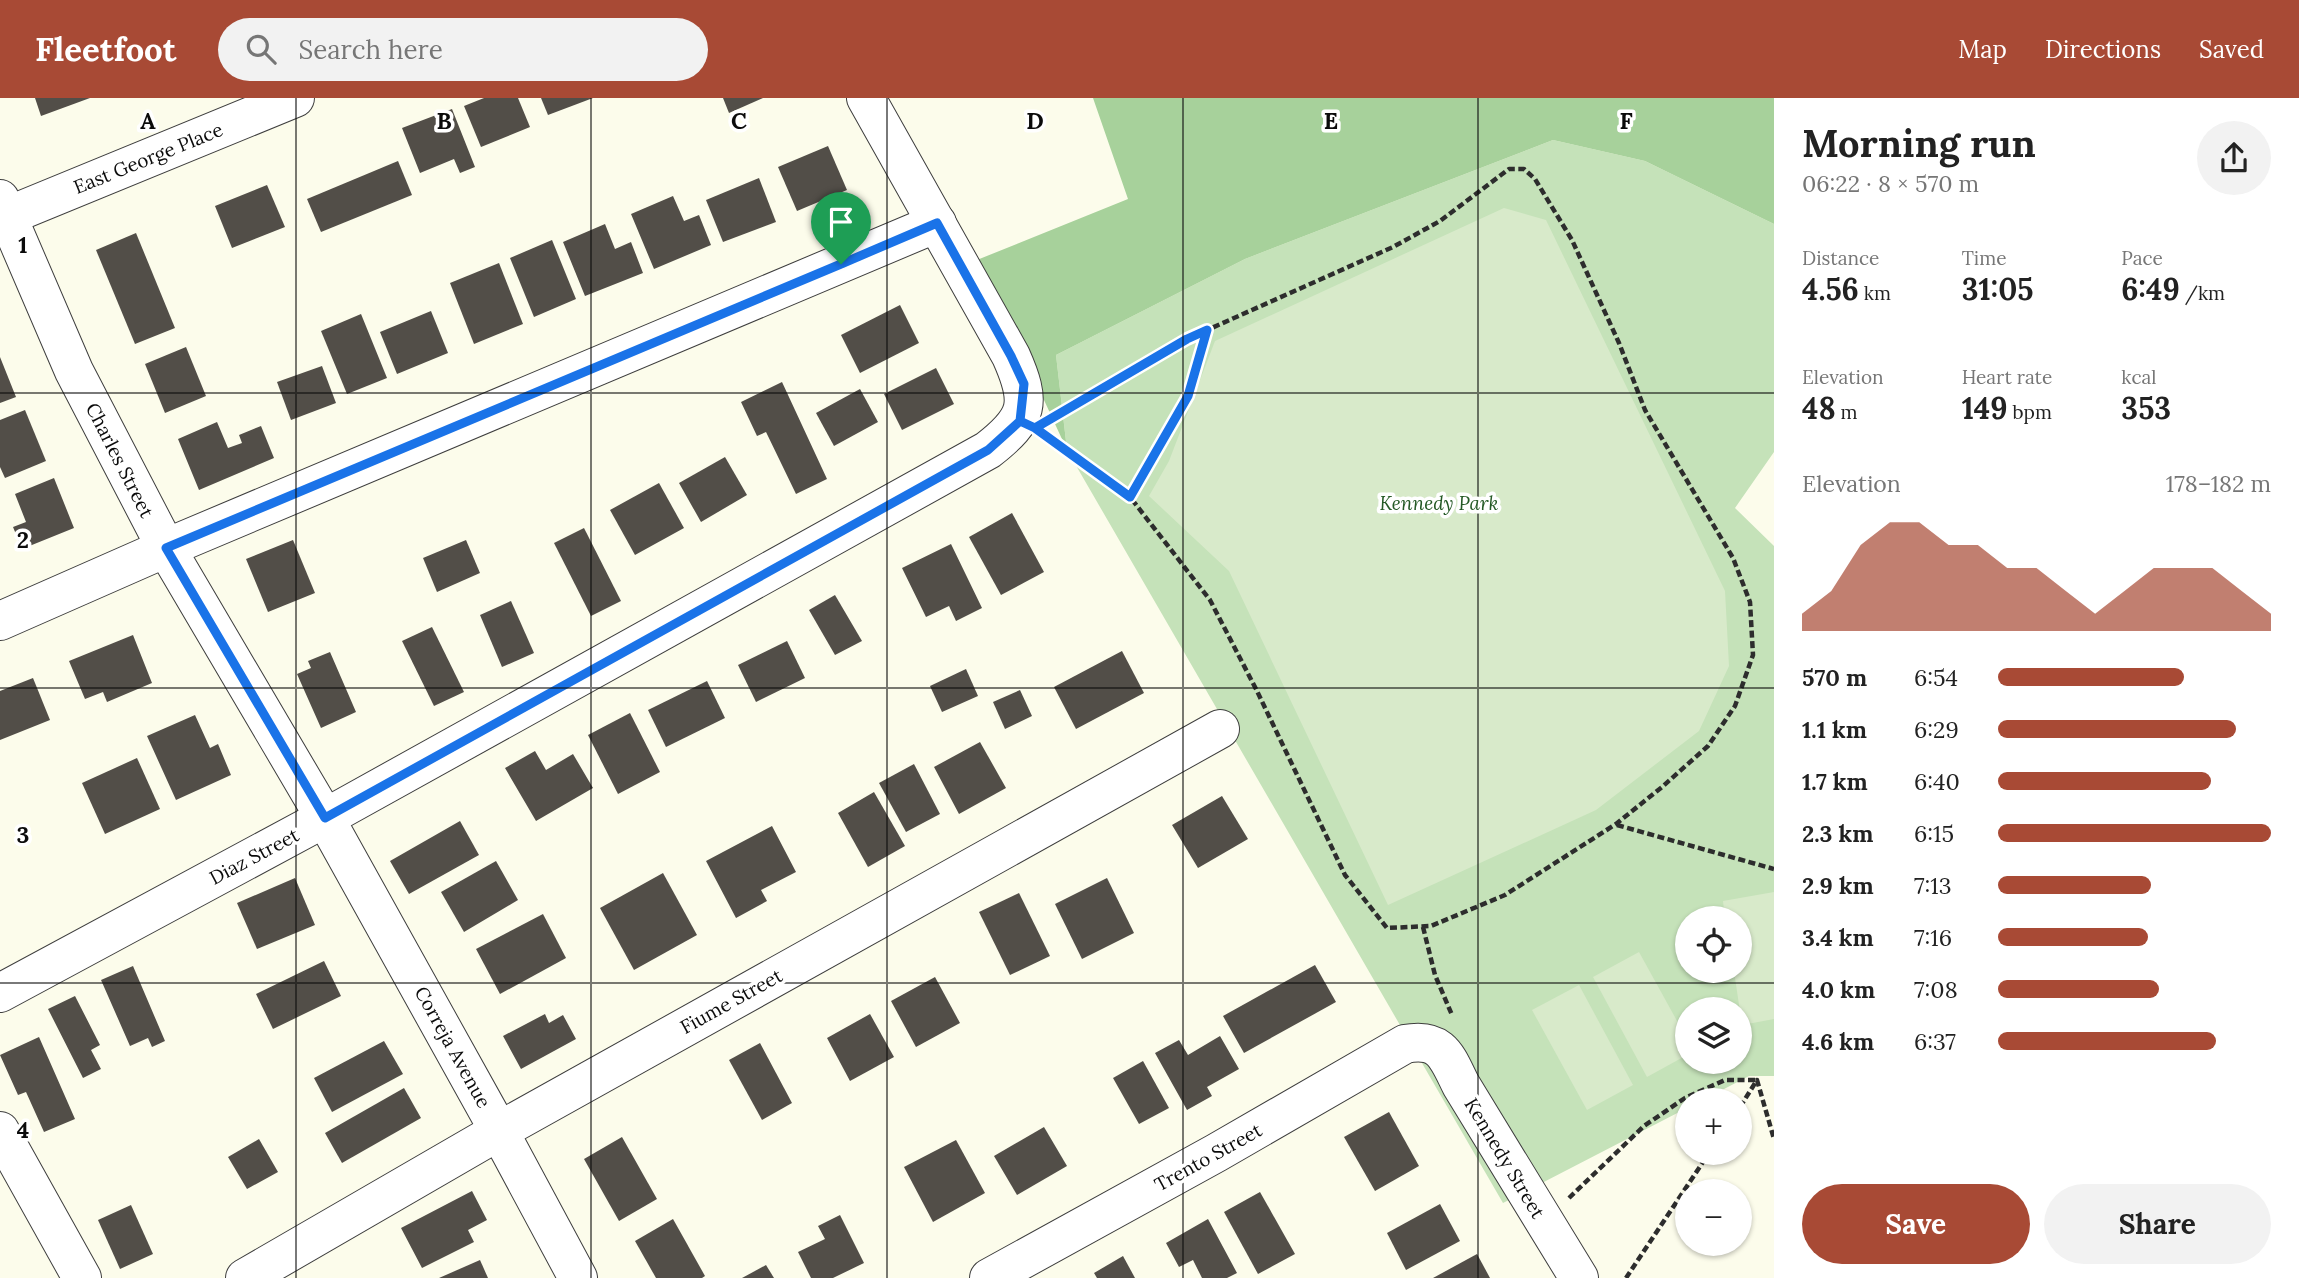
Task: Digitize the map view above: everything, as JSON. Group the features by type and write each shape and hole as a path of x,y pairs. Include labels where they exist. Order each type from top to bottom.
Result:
{"street":[{"name":"East George Place","path":"2,211 295,98"},
{"path":"866,98 1011,356 1026,411"},
{"name":"Charles Street","path":"2,211 74,371 166,548 325,818"},
{"path":"0,621 166,548 937,223"},
{"name":"Diaz Street","path":"0,993 325,818 988,450 1026,411"},
{"name":"Fiume Street","path":"245,1278 499,1131 1220,729"},
{"name":"Correja Avenue","path":"325,818 578,1278"},
{"name":"Trento Street","path":"989,1278 1216,1153 1405,1044 1429,1043"},
{"name":"Kennedy Street","path":"1429,1043 1438,1046 1445,1053 1461,1086 1579,1278"},
{"path":"0,1131 82,1278"}],"path":[{"path":"1509,169 1524,169 1535,179 1572,240 1619,343 1645,410 1733,558 1750,602 1753,654 1735,706 1707,746 1616,824 1505,895 1432,926 1387,928 1345,875 1210,600 1130,497 1026,411 1207,330 1393,247 1440,221 1509,169"},
{"path":"1130,497 1188,396 1207,330"},
{"path":"1616,824 1774,869"},
{"path":"1567,1200 1644,1126 1685,1098 1725,1080 1757,1080"},
{"path":"1752,1088 1757,1080"},
{"path":"1757,1080 1774,1139"},
{"path":"1626,1278 1701,1165"}],"green space":[{"path":"1093,98 1774,98 1774,224 1645,161 1553,140 1245,259 1056,355 1067,450 1021,350 967,264 1128,199"},
{"name":"Kennedy Park","path":"1553,140 1645,161 1774,224 1774,452 1735,508 1774,546 1774,1076 1749,1076 1726,1088 1675,1088 1675,1114 1503,1203 1067,450 1056,355 1245,259"},
{"path":"1504,208 1546,220 1725,591 1729,666 1699,731 1596,810 1388,905 1229,571 1149,496 1169,461 1215,341"},
{"path":"1774,892 1774,1019 1752,1023 1752,997 1738,997 1736,983 1752,983 1752,906 1724,906 1723,901"},
{"path":"1639,952 1675,1017 1675,1062 1647,1077 1593,977"},
{"path":"1579,985 1633,1085 1587,1110 1532,1010"}],"building":[{"path":"35,98 90,98 41,116"},
{"path":"484,98 518,98 530,127 481,147 464,106"},
{"path":"541,98 593,98 548,115"},
{"path":"723,98 763,98 729,113"},
{"path":"452,109 475,167 460,173 454,159 420,173 402,128"},
{"path":"828,146 847,190 797,211 778,167"},
{"path":"398,161 412,195 321,232 307,199"},
{"path":"759,178 776,222 723,242 706,200"},
{"path":"267,185 285,227 232,248 215,206"},
{"path":"673,196 684,221 699,215 711,245 654,269 631,214"},
{"path":"605,224 615,249 631,242 643,273 585,296 563,242"},
{"path":"136,233 175,328 135,344 96,250"},
{"path":"552,240 576,299 534,317 510,258"},
{"path":"499,263 523,324 474,344 450,283"},
{"path":"900,305 919,343 860,373 841,335"},
{"path":"431,311 448,353 397,374 380,332"},
{"path":"361,314 387,378 347,394 321,331"},
{"path":"186,347 206,396 165,413 145,364"},
{"path":"0,357 16,397 0,403"},
{"path":"322,366 336,403 291,420 277,382"},
{"path":"936,368 954,404 902,430 884,394"},
{"path":"782,382 827,479 796,494 766,432 757,436 741,402"},
{"path":"860,389 878,422 834,446 816,413"},
{"path":"25,410 46,461 5,478 0,467 0,420"},
{"path":"217,422 228,448 242,443 239,435 261,426 274,458 199,490 178,439"},
{"path":"725,457 747,495 701,522 679,483"},
{"path":"54,478 74,528 22,549 13,527 26,522 15,494"},
{"path":"659,483 684,528 635,555 610,510"},
{"path":"1012,513 1044,572 1001,595 969,537"},
{"path":"584,528 621,601 591,616 554,543"},
{"path":"293,540 315,593 268,612 246,559"},
{"path":"466,540 480,573 437,592 423,558"},
{"path":"951,544 982,608 956,621 949,606 926,617 902,568"},
{"path":"835,595 862,641 835,655 809,610"},
{"path":"511,601 534,653 502,667 480,615"},
{"path":"432,627 464,692 434,706 402,641"},
{"path":"133,635 152,683 107,702 103,692 85,699 69,661"},
{"path":"787,641 805,678 756,702 738,665"},
{"path":"1122,651 1144,693 1076,729 1054,687"},
{"path":"330,652 356,712 321,728 297,674 311,668 308,661"},
{"path":"966,669 978,696 942,712 930,686"},
{"path":"33,678 50,720 0,740 0,691"},
{"path":"707,681 725,718 666,747 648,710"},
{"path":"1020,690 1032,716 1005,729 993,702"},
{"path":"630,713 660,772 618,794 588,735"},
{"path":"195,715 210,748 218,744 231,775 176,800 147,736"},
{"path":"980,742 1006,788 959,814 934,767"},
{"path":"535,751 546,770 573,754 593,788 536,821 505,768"},
{"path":"137,758 160,809 105,834 82,783"},
{"path":"914,764 940,814 906,832 879,783"},
{"path":"874,792 905,846 868,867 838,813"},
{"path":"1222,796 1248,839 1198,868 1172,825"},
{"path":"460,821 479,855 409,894 390,861"},
{"path":"772,826 796,872 761,890 767,901 736,918 706,861"},
{"path":"496,861 518,900 464,932 441,892"},
{"path":"663,873 697,935 634,970 600,908"},
{"path":"295,878 315,925 257,949 237,903"},
{"path":"1107,878 1134,933 1082,959 1055,904"},
{"path":"1019,893 1050,956 1010,975 979,912"},
{"path":"543,914 566,958 500,994 476,949"},
{"path":"324,961 341,996 273,1029 256,994"},
{"path":"1315,965 1336,1002 1244,1053 1223,1016"},
{"path":"133,966 165,1041 152,1047 148,1038 130,1046 101,980"},
{"path":"935,977 960,1023 916,1047 891,1001"},
{"path":"75,996 100,1045 91,1050 101,1069 83,1078 48,1009"},
{"path":"545,1014 549,1023 563,1015 576,1039 521,1069 503,1036"},
{"path":"870,1014 894,1057 850,1081 827,1038"},
{"path":"1220,1036 1239,1069 1207,1087 1212,1096 1187,1110 1155,1053 1179,1040 1188,1055"},
{"path":"39,1037 75,1119 44,1132 26,1092 18,1095 0,1055"},
{"path":"384,1041 403,1074 332,1112 314,1078"},
{"path":"760,1043 792,1103 762,1120 729,1060"},
{"path":"1143,1061 1169,1108 1139,1124 1113,1078"},
{"path":"404,1088 421,1118 342,1163 325,1133"},
{"path":"1389,1112 1419,1166 1375,1191 1344,1137"},
{"path":"1044,1127 1067,1166 1017,1195 994,1156"},
{"path":"622,1137 657,1199 619,1221 584,1159"},
{"path":"259,1139 278,1172 247,1189 228,1157"},
{"path":"956,1140 985,1193 933,1222 904,1167"},
{"path":"472,1191 487,1220 468,1230 474,1242 422,1268 401,1228"},
{"path":"1260,1192 1295,1254 1258,1274 1224,1212"},
{"path":"1440,1204 1460,1241 1406,1270 1387,1233"},
{"path":"131,1205 153,1254 120,1269 98,1220"},
{"path":"840,1215 864,1263 833,1278 811,1278 798,1252 825,1239 818,1226"},
{"path":"673,1219 705,1276 702,1278 656,1278 635,1241"},
{"path":"1208,1219 1237,1273 1227,1278 1202,1278 1193,1260 1179,1267 1166,1243"},
{"path":"1477,1254 1490,1278 1433,1278"},
{"path":"1123,1256 1135,1278 1097,1278 1094,1273"},
{"path":"480,1260 488,1278 439,1278"},
{"path":"766,1265 774,1278 742,1278"}],"route":[{"path":"841,264 166,548 325,818 988,450 1020,421 1035,428 1130,497 1188,396 1207,330 1035,428 1020,421 1024,384 937,223 841,264"}]}
